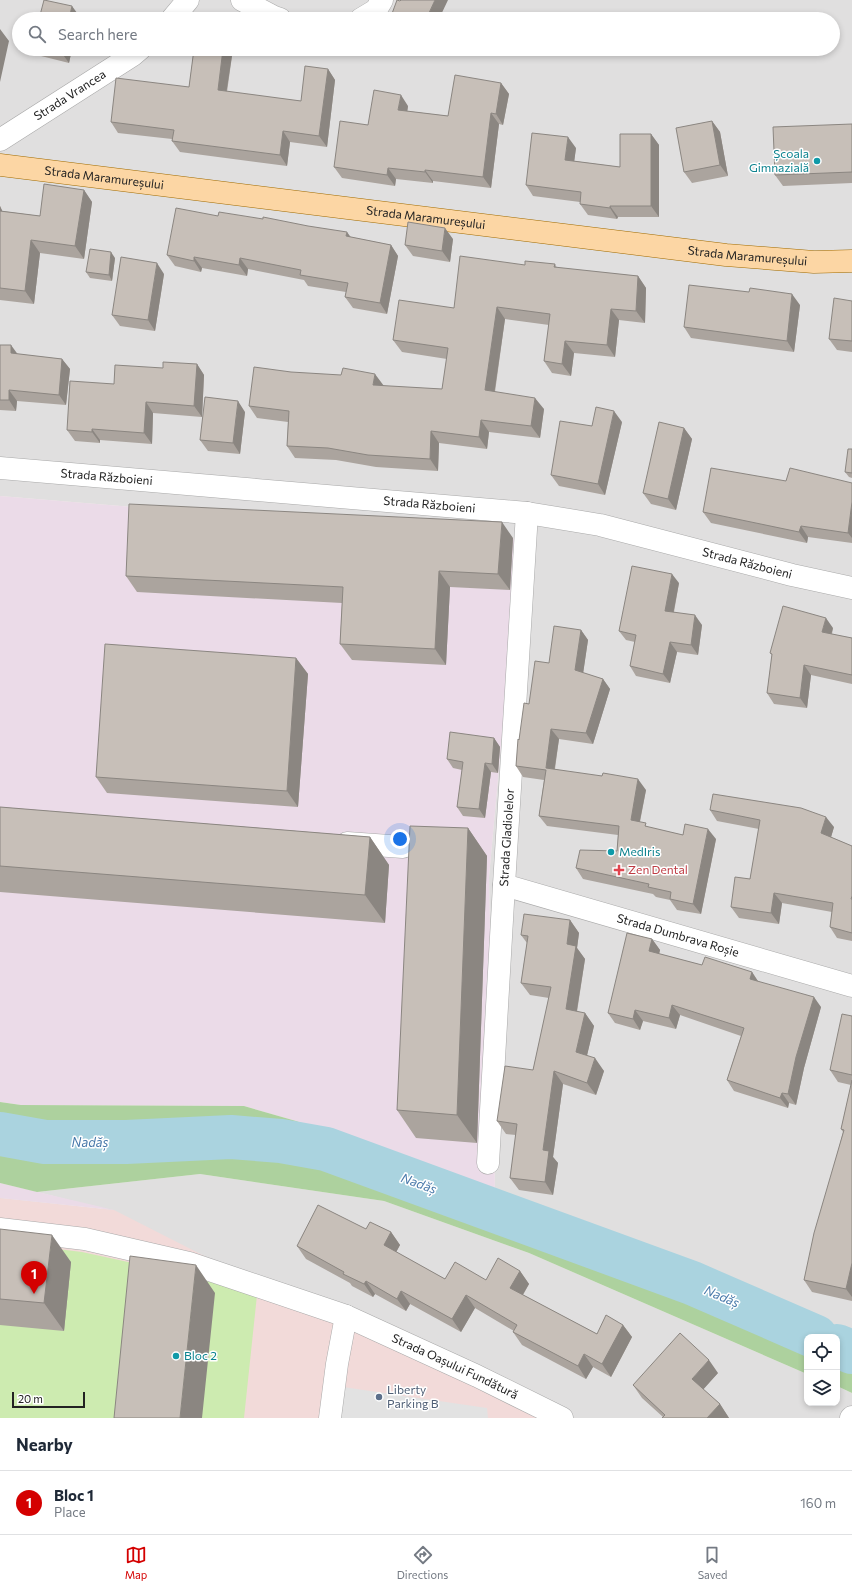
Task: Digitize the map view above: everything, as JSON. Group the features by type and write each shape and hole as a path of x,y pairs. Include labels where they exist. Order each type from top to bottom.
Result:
{"main road":[{"name":"Strada Maramureșului","path":"1,166 726,255 814,262 852,261"}],"street":[{"path":"178,12 188,0"},
{"path":"242,0 265,12"},
{"path":"373,12 376,10 382,0"},
{"name":"Strada Vrancea","path":"0,140 131,56"},
{"name":"Strada Războieni","path":"0,468 527,513 600,525 792,575 852,588"},
{"name":"Strada Gladiolelor","path":"488,1163 527,513"},
{"path":"324,841 403,847"},
{"name":"Strada Dumbrava Roșie","path":"504,885 852,986"},
{"name":"Strada Oașului Fundătură","path":"0,1229 85,1239 189,1263 346,1316 478,1376 562,1418"},
{"path":"330,1418 346,1316"}],"shaded area":[{"path":"0,0 852,0 852,1337 802,1315 495,1193 489,877 520,539 0,496"},
{"path":"0,496 520,539 489,877 495,1193 296,1121 244,1106 21,1105 0,1102"},
{"path":"200,1174 384,1201 529,1253 804,1373 804,1406 840,1406 840,1387 852,1393 852,1418 0,1418 0,1198 109,1210 37,1192"},
{"path":"0,1183 114,1210 0,1198"},
{"path":"0,1198 114,1210 224,1266 540,1418 0,1418"},
{"name":"Liberty Parking B","path":"343,1387 487,1408 488,1418 341,1418"}],"green space":[{"path":"0,1102 21,1105 244,1106 296,1121 495,1193 852,1337 852,1393 840,1387 840,1334 804,1334 804,1373 529,1253 384,1201 200,1174 37,1192 0,1183"},
{"path":"0,1242 82,1252 188,1275 257,1295 244,1418 0,1418"}],"building":[{"path":"44,0 72,6 71,12 41,12"},
{"path":"397,0 435,0 429,12 393,12"},
{"path":"193,56 222,56 218,90 301,101 305,66 328,69 319,136 283,131 280,155 172,141 174,130 111,122 116,78 189,87"},
{"path":"455,75 501,83 496,114 491,113 483,177 425,170 425,172 388,168 387,175 334,167 340,121 368,125 374,90 401,95 398,110 448,116"},
{"path":"712,121 720,165 684,172 676,128"},
{"name":"Școala Gimnazială","path":"852,124 852,172 775,175 773,127"},
{"path":"532,133 568,137 565,160 620,167 620,134 651,134 651,206 610,206 610,208 580,204 581,192 526,185"},
{"path":"44,184 84,190 75,246 31,240 25,291 0,288 0,211 40,216"},
{"path":"176,208 218,216 219,212 263,219 263,217 347,232 346,236 391,245 380,303 345,297 348,283 300,275 301,270 240,258 239,265 194,257 194,261 167,255"},
{"path":"408,222 445,228 442,251 405,245"},
{"path":"90,249 111,252 109,275 86,272"},
{"path":"460,256 525,265 525,261 555,264 554,267 638,276 636,311 611,309 607,345 565,341 562,364 544,361 550,314 497,307 485,390 535,398 531,426 481,420 479,437 431,431 430,459 368,455 328,448 287,446 289,411 249,406 254,367 291,372 341,375 343,368 375,374 373,385 442,389 448,348 393,340 399,300 454,308"},
{"path":"121,257 157,263 148,320 112,315"},
{"path":"689,285 749,292 750,288 792,294 787,341 684,327"},
{"path":"834,298 852,301 852,341 829,339"},
{"path":"0,345 11,345 11,353 62,359 59,395 9,390 9,400 0,400"},
{"path":"163,362 197,364 194,406 146,402 144,433 92,429 92,432 67,430 70,381 114,384 115,365 163,368"},
{"path":"205,397 238,401 233,443 200,440"},
{"path":"596,407 614,411 598,484 551,475 560,421 592,426"},
{"path":"659,422 684,428 668,499 643,493"},
{"path":"848,449 852,449 852,473 845,472"},
{"path":"711,468 786,481 790,468 852,483 852,502 848,533 801,526 799,532 703,512"},
{"path":"129,504 502,522 498,574 439,571 435,649 340,644 343,587 126,576"},
{"path":"632,566 672,574 665,611 695,615 691,645 670,642 663,674 630,666 636,635 619,631"},
{"path":"783,606 826,618 822,632 852,638 852,675 804,665 800,698 767,693 772,654 770,653"},
{"path":"554,626 581,630 575,670 603,679 586,733 551,729 546,768 602,776 603,773 638,779 631,820 646,823 645,826 683,835 685,824 708,829 693,904 670,899 671,892 648,887 649,884 576,868 580,850 617,851 619,826 539,816 546,770 516,766 518,739 519,740 524,703 529,704 535,661 549,663"},
{"path":"105,644 296,658 287,791 96,777"},
{"path":"450,732 494,738 492,764 485,763 479,809 457,807 463,762 447,759"},
{"path":"713,794 801,808 826,817 821,833 852,846 852,933 830,927 833,903 774,893 771,913 731,907 735,877 750,879 760,820 710,810"},
{"path":"0,807 370,837 365,895 0,866"},
{"path":"410,826 468,828 457,1115 397,1110"},
{"path":"524,914 570,920 567,944 576,946 566,1009 585,1013 576,1052 595,1058 587,1083 554,1071 543,1150 549,1151 545,1182 510,1178 517,1124 497,1121 505,1066 533,1070 551,987 521,983 528,936 521,935"},
{"path":"627,933 652,939 649,951 702,965 705,957 752,972 750,979 814,997 796,1057 788,1094 782,1093 780,1098 727,1080 744,1028 672,1005 669,1018 635,1010 633,1019 608,1013"},
{"path":"842,1014 852,1016 852,1075 830,1070"},
{"path":"852,1080 852,1263 846,1289 804,1280 814,1233 844,1130 841,1129"},
{"path":"318,1205 366,1229 370,1222 391,1232 384,1245 445,1279 455,1262 486,1280 498,1258 520,1271 510,1288 597,1334 606,1315 623,1325 602,1364 584,1354 578,1366 513,1332 517,1325 466,1295 452,1319 401,1291 397,1299 366,1281 364,1284 343,1274 344,1272 297,1246"},
{"path":"0,1229 52,1235 44,1303 0,1299"},
{"path":"130,1256 196,1265 180,1418 114,1418"},
{"path":"680,1333 709,1360 692,1379 720,1404 707,1418 662,1418 665,1415 633,1385"}],"waterway":[{"name":"Nadăș","path":"0,1134 45,1142 126,1142 231,1137 281,1141 326,1149 692,1283 809,1334"},
{"name":"Nadăș","path":"840,1347 852,1352"}],"place":[{"name":"Școala Gimnazială","path":"817,161"},
{"name":"MedIris","path":"611,852"},
{"name":"Zen Dental","path":"619,870"},
{"name":"Bloc 1","path":"34,1294"},
{"name":"Bloc 2","path":"176,1356"},
{"name":"Liberty Parking B","path":"379,1397"}]}
